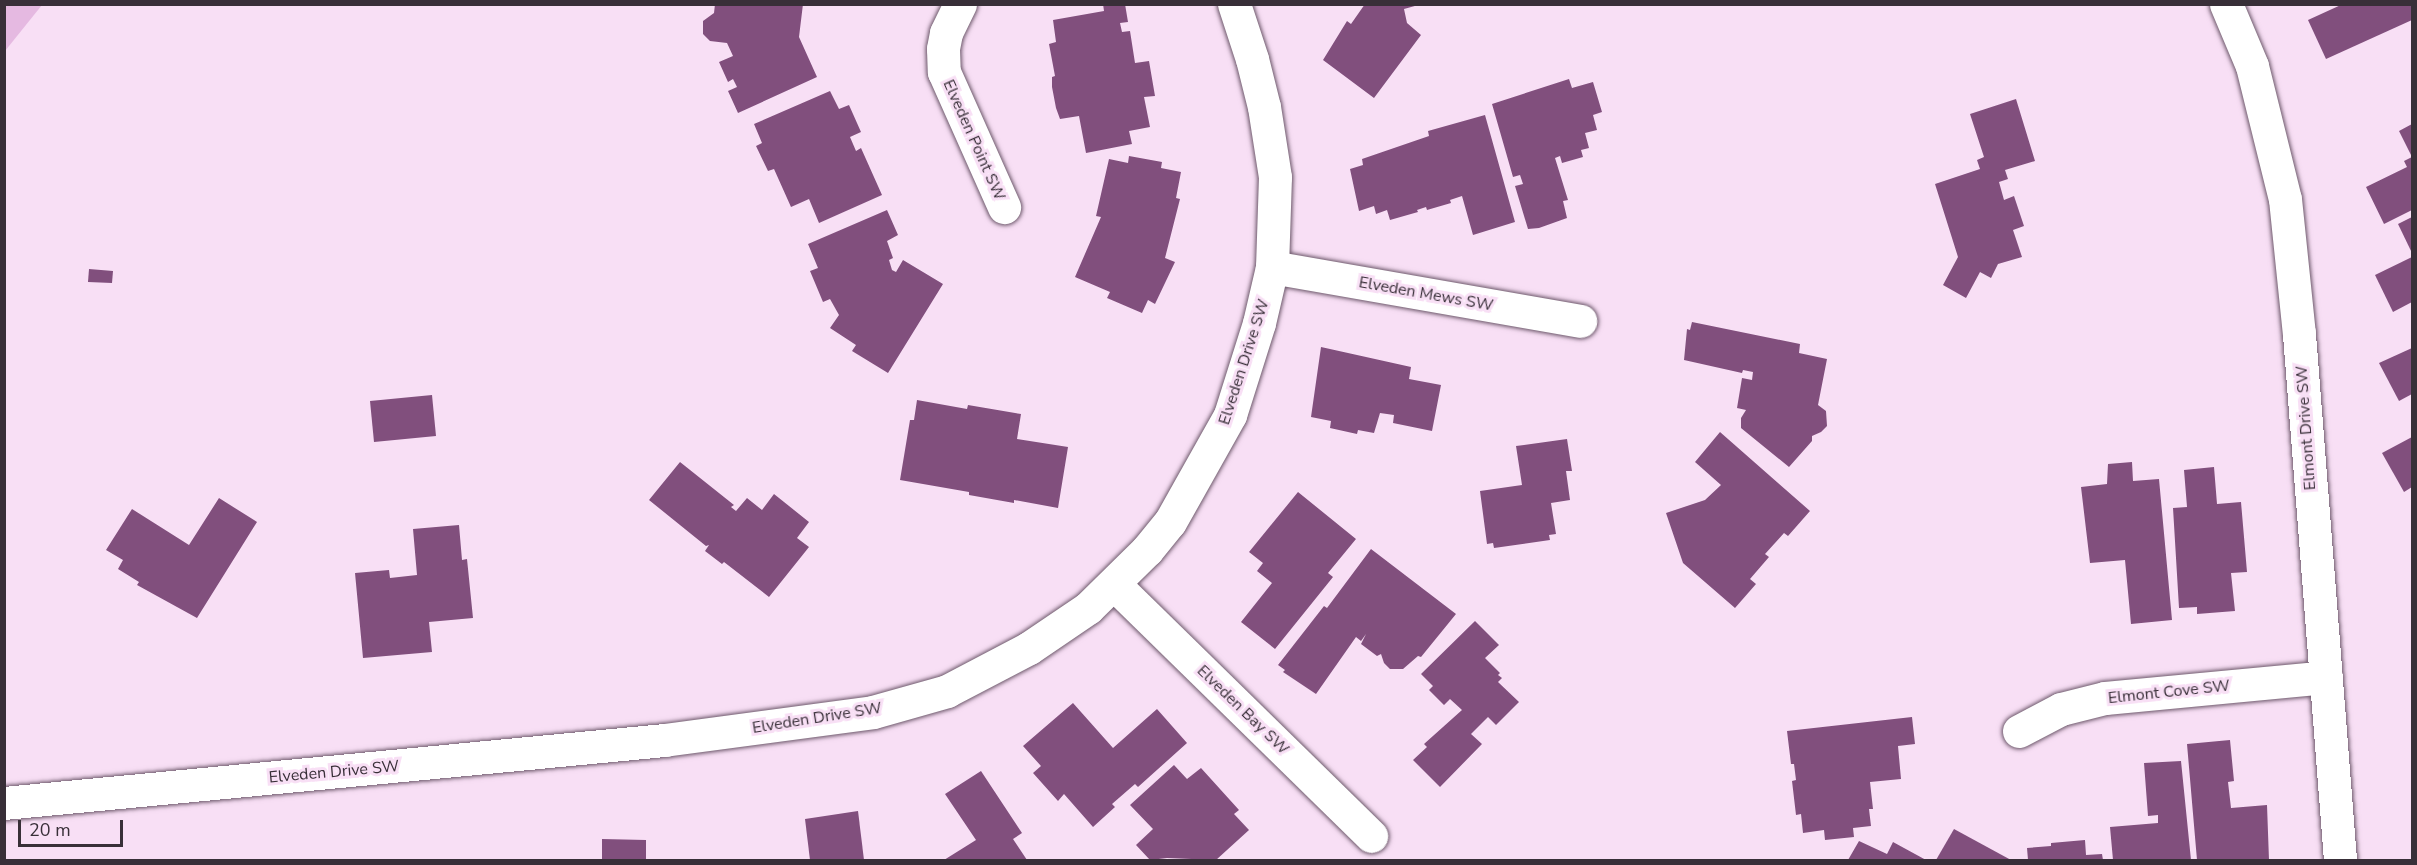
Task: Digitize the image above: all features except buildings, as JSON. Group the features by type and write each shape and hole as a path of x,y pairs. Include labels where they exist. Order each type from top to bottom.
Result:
{"street":[{"name":"Elveden Point SW","path":"960,4 946,33 943,49 944,72 1004,207"},
{"name":"Elveden Drive SW","path":"4,803 664,740 873,712 947,691 984,673 1088,608 1114,584 1170,522 1230,415 1259,323 1272,267 1275,177 1262,97 1234,4"},
{"name":"Elmont Drive SW","path":"2226,4 2252,66 2285,199 2300,346 2340,861"},
{"name":"Elveden Mews SW","path":"1272,267 1580,321"},
{"name":"Elveden Bay SW","path":"1114,584 1371,836"},
{"name":"Elmont Cove SW","path":"2019,731 2061,710 2105,698 2326,677"}],"shaded area":[{"path":"4,5 42,5 5,51"}]}
